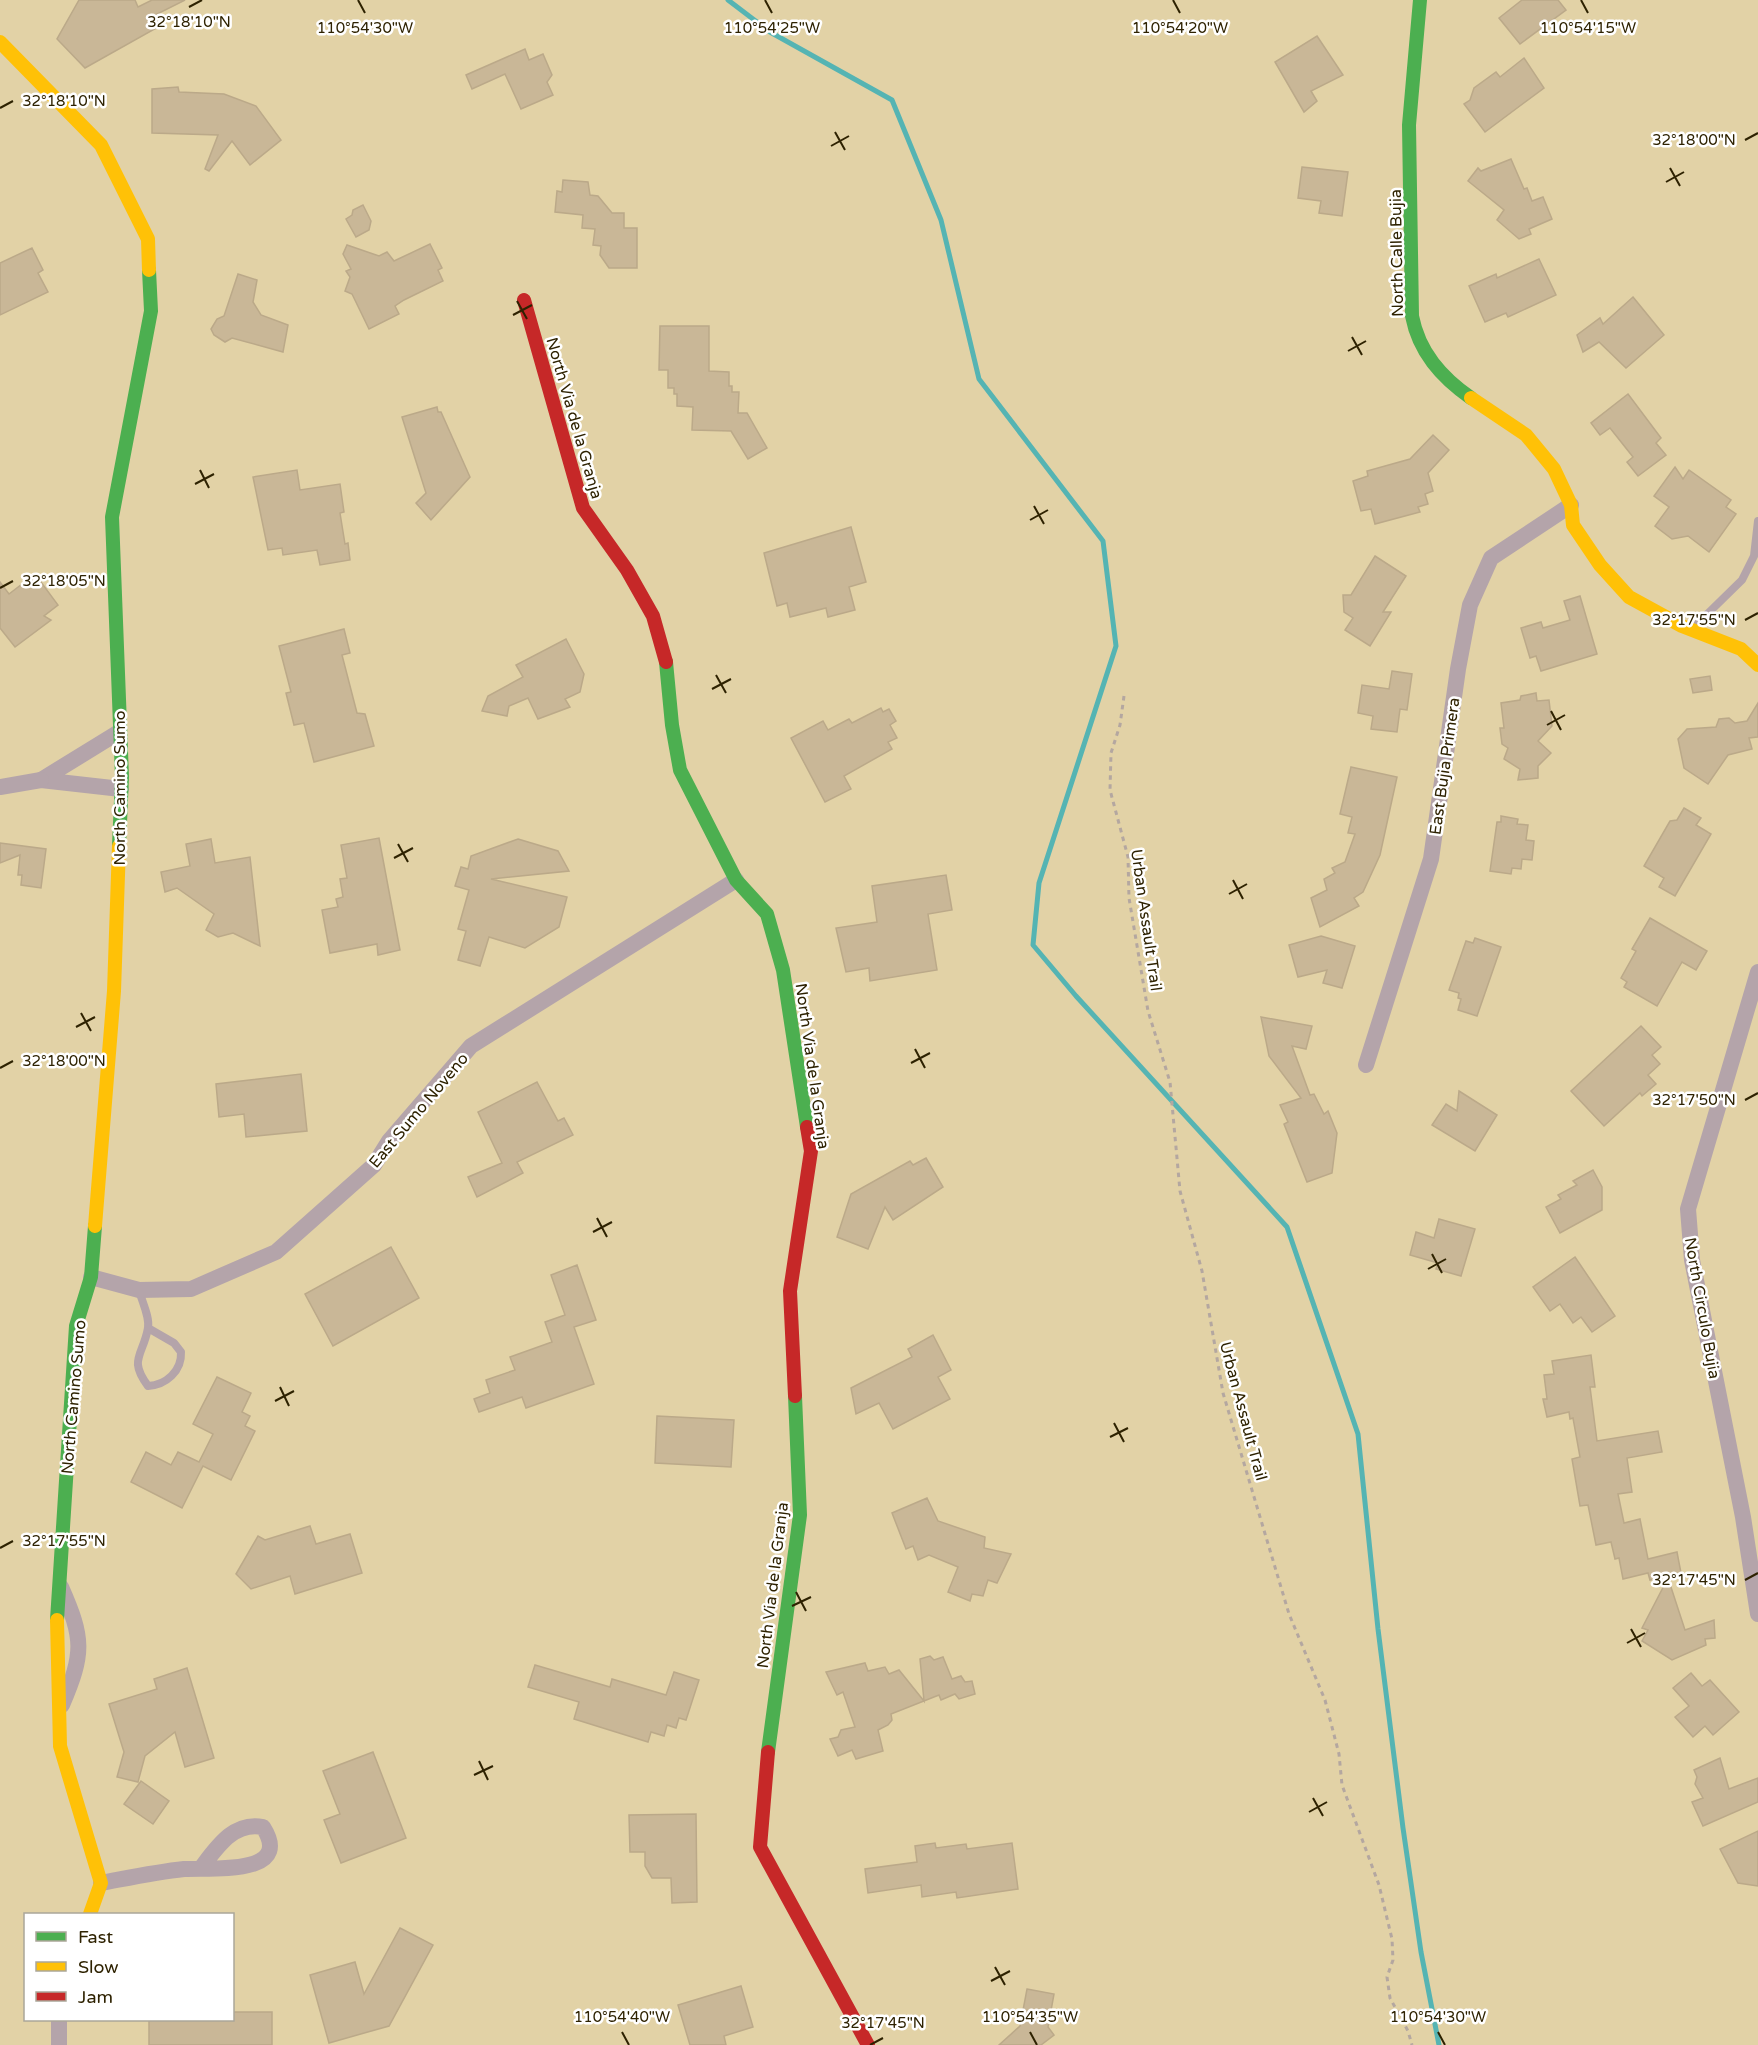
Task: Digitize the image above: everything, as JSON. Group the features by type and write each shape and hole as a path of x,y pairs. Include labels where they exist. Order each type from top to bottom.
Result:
{"street":[{"name":"North Calle Bujia","path":"1420,0 1410,125 1412,316 1416,337 1433,365 1455,387 1526,435 1554,469 1570,505 1573,525 1600,565 1629,597 1691,630 1741,649 1758,665"},
{"name":"North Camino Sumo","path":"0,42 100,145 148,239 151,311 112,517 120,683 121,789 114,991 91,1277 76,1326 55,1636 61,1709 60,1746 100,1883"},
{"name":"North Via de la Granja","path":"524,300 583,508 627,570 653,616 666,661 672,725 680,770 736,880 767,914 783,970 811,1151 790,1291 800,1515 765,1772 760,1846 868,2045"},
{"name":"East Bujia Primera","path":"1365,1065 1431,859 1458,669 1470,605 1491,558 1570,505"},
{"path":"41,780 119,732"},
{"path":"0,787 41,780 121,789"},
{"name":"East Sumo Noveno","path":"91,1277 139,1290 191,1289 276,1252 374,1164 389,1141 471,1046 736,880"},
{"name":"North Circulo Bujia","path":"1758,972 1688,1209 1692,1260 1743,1517 1758,1614"},
{"name":"North Camino Sumo","path":"60,1586 77,1623 79,1652 72,1681 61,1709"},
{"path":"90,1913 100,1883 201,1868"},
{"path":"59,2021 59,2045"}],"lane":[{"path":"1691,630 1742,580 1754,556 1758,521"},
{"path":"139,1290 148,1328 136,1360 137,1372 148,1386 159,1386 167,1382 182,1360 182,1352 174,1343 148,1328"}],"path":[{"name":"Urban Assault Trail","path":"1124,696 1120,724 1111,753 1110,790 1128,857 1129,897 1148,1011 1170,1082 1180,1191 1202,1271 1223,1393 1289,1614 1325,1700 1338,1754 1342,1785 1379,1885 1392,1939 1393,1960 1387,1977 1390,1998 1408,2031 1412,2045"}],"building":[{"path":"79,0 135,0 138,7 152,0 185,0 155,15 160,26 85,68 57,39"},
{"path":"1522,0 1558,0 1566,10 1520,44 1499,18"},
{"path":"1317,36 1343,75 1311,91 1317,101 1304,112 1275,62"},
{"path":"525,49 529,60 543,54 552,75 547,82 553,95 521,109 505,74 472,89 466,75"},
{"path":"1524,58 1544,88 1485,132 1464,104 1470,100 1474,88 1496,72 1500,77"},
{"path":"178,87 179,92 224,94 256,106 281,140 250,165 232,141 209,171 205,169 218,135 152,133 152,89"},
{"path":"1511,159 1532,201 1543,197 1552,219 1529,229 1531,234 1519,239 1497,220 1504,210 1468,181 1478,168 1481,171"},
{"path":"1302,167 1348,172 1342,216 1319,213 1321,201 1298,198"},
{"path":"563,180 588,182 590,195 598,196 612,213 624,213 624,228 637,228 637,268 609,268 600,255 601,246 593,245 595,229 582,228 583,215 555,212 557,191 562,192"},
{"path":"363,205 371,221 369,230 356,237 346,219 352,215 353,210"},
{"path":"430,244 442,268 438,270 443,281 404,300 395,306 399,314 369,329 352,294 345,291 350,277 346,271 351,269 343,254 347,245 379,256 387,252 394,261"},
{"path":"32,248 43,270 38,273 48,292 0,315 0,263"},
{"path":"1539,259 1556,295 1508,317 1506,313 1485,322 1469,286 1496,274 1497,278"},
{"path":"238,274 257,280 253,302 261,315 288,325 283,352 232,338 225,342 214,335 211,329 217,319 224,316"},
{"path":"1633,297 1664,335 1626,368 1599,342 1583,352 1577,335 1600,318 1603,324"},
{"path":"660,326 709,326 709,371 729,372 729,386 732,386 732,392 739,392 738,413 747,413 767,448 748,459 731,431 692,430 693,407 677,406 677,394 674,394 674,388 668,388 668,370 659,370"},
{"path":"1628,394 1661,438 1656,443 1666,455 1638,476 1627,462 1633,457 1610,428 1600,435 1591,423"},
{"path":"437,407 470,477 431,520 416,503 426,493 402,417"},
{"path":"1433,435 1449,450 1428,473 1433,491 1425,494 1428,504 1418,507 1420,512 1375,524 1371,509 1361,511 1353,481 1368,476 1367,471 1410,459"},
{"path":"1675,467 1683,479 1689,470 1731,500 1726,507 1736,514 1709,552 1688,536 1672,539 1655,526 1669,507 1654,496"},
{"path":"297,470 300,490 340,484 344,512 340,513 350,560 320,565 317,550 283,555 282,548 268,550 253,477"},
{"path":"851,527 866,582 849,587 855,610 828,617 826,608 790,617 787,603 777,606 764,553"},
{"path":"1375,556 1406,576 1383,612 1391,612 1370,646 1345,630 1353,618 1344,612 1343,595 1351,595"},
{"path":"35,574 58,605 44,616 51,620 15,647 0,628 0,582 9,594"},
{"path":"1580,596 1597,654 1541,671 1536,656 1530,658 1521,628 1541,622 1543,628 1570,620 1564,601"},
{"path":"344,629 350,653 342,655 357,713 365,714 374,746 314,762 304,723 294,725 286,693 291,692 279,646"},
{"path":"566,639 584,674 580,692 565,699 570,707 538,719 528,698 509,706 507,716 482,711 488,696 523,677 516,665"},
{"path":"1392,671 1412,674 1407,710 1400,709 1397,732 1371,729 1373,716 1358,713 1362,685 1389,689"},
{"path":"1710,676 1712,690 1693,693 1690,679"},
{"path":"1536,693 1537,701 1549,700 1552,726 1538,741 1551,753 1538,766 1538,778 1518,780 1520,769 1504,759 1508,748 1502,744 1500,728 1504,728 1501,703 1520,700 1521,696"},
{"path":"1758,703 1758,737 1749,738 1752,749 1728,755 1708,784 1684,768 1678,739 1687,729 1716,727 1719,719 1729,718 1735,723 1747,721"},
{"path":"881,708 883,712 889,709 896,721 890,725 897,738 888,742 892,749 844,776 851,789 825,802 791,738 823,721 828,730 849,719 852,723"},
{"path":"1351,767 1397,777 1380,855 1363,892 1354,898 1359,906 1320,927 1311,898 1327,890 1324,879 1335,873 1332,868 1345,862 1355,834 1348,833 1352,817 1340,814"},
{"path":"1684,808 1701,818 1696,825 1711,834 1675,896 1659,887 1664,878 1644,866 1670,821 1677,820"},
{"path":"1501,816 1518,819 1517,824 1528,825 1526,840 1534,841 1532,860 1522,859 1521,869 1512,868 1511,874 1490,871 1497,822 1501,822"},
{"path":"379,838 400,950 378,955 377,944 330,953 322,910 338,907 336,899 343,897 340,879 347,878 341,845"},
{"path":"211,839 215,863 250,857 260,946 233,933 218,937 206,930 214,914 177,888 165,892 161,872 190,866 186,844"},
{"path":"518,839 558,851 569,871 491,879 567,897 559,927 525,948 489,937 480,966 458,960 466,931 458,929 469,890 455,886 461,867 468,869 471,856"},
{"path":"0,843 46,849 41,888 21,885 22,875 18,875 20,855 0,863"},
{"path":"946,875 952,910 928,914 937,970 870,981 869,968 846,972 836,928 877,922 872,886"},
{"path":"1650,918 1707,951 1696,970 1682,962 1657,1006 1624,987 1627,982 1621,978 1636,951 1632,949"},
{"path":"1321,936 1355,946 1342,988 1323,983 1327,970 1298,977 1289,945"},
{"path":"1475,938 1501,947 1477,1016 1458,1010 1461,999 1458,998 1459,993 1449,990 1466,941 1473,943"},
{"path":"1261,1017 1312,1026 1306,1049 1292,1046 1310,1095 1314,1094 1324,1114 1328,1111 1337,1133 1332,1173 1307,1182 1284,1124 1288,1122 1280,1105 1301,1098 1269,1056"},
{"path":"1641,1026 1661,1047 1652,1055 1660,1064 1648,1075 1656,1084 1642,1096 1640,1093 1604,1126 1571,1091"},
{"path":"301,1074 307,1131 246,1137 244,1114 219,1117 216,1084"},
{"path":"537,1082 558,1121 564,1118 573,1135 517,1162 523,1173 477,1197 468,1177 502,1163 478,1112"},
{"path":"1459,1091 1497,1115 1475,1151 1432,1125 1446,1104 1457,1111"},
{"path":"926,1158 943,1187 893,1220 885,1207 868,1249 837,1237 851,1194 910,1161 913,1165"},
{"path":"1593,1170 1602,1187 1602,1210 1560,1233 1546,1207 1561,1199 1558,1195 1577,1185 1573,1181"},
{"path":"1439,1219 1475,1229 1461,1276 1436,1269 1438,1263 1410,1255 1416,1232 1434,1238"},
{"path":"391,1247 419,1298 333,1346 305,1294"},
{"path":"1575,1257 1615,1316 1592,1332 1581,1317 1573,1323 1560,1304 1550,1311 1533,1287"},
{"path":"577,1265 596,1320 574,1327 594,1384 526,1408 522,1397 479,1412 474,1399 490,1393 486,1380 515,1370 510,1357 552,1342 545,1322 565,1315 551,1275"},
{"path":"933,1335 951,1370 938,1377 950,1399 893,1429 879,1403 856,1414 851,1388 912,1357 908,1349"},
{"path":"1591,1355 1595,1387 1590,1387 1597,1441 1658,1431 1662,1452 1627,1458 1632,1492 1618,1494 1624,1523 1640,1519 1648,1559 1677,1552 1681,1573 1650,1580 1648,1573 1623,1579 1619,1558 1615,1559 1611,1542 1596,1545 1588,1505 1580,1506 1572,1459 1580,1457 1573,1418 1570,1419 1569,1412 1547,1417 1543,1399 1547,1399 1544,1375 1554,1374 1552,1361"},
{"path":"217,1377 251,1393 242,1412 250,1416 245,1426 255,1431 231,1480 203,1466 182,1508 131,1482 146,1452 171,1465 178,1452 199,1462 213,1434 193,1424"},
{"path":"657,1416 734,1420 731,1467 655,1463"},
{"path":"927,1498 938,1521 985,1537 984,1548 1011,1554 997,1583 988,1580 983,1596 972,1594 970,1601 948,1592 958,1567 929,1555 918,1560 913,1546 906,1549 892,1513"},
{"path":"310,1526 316,1544 350,1534 362,1573 295,1594 290,1576 251,1589 236,1574 258,1536 265,1540"},
{"path":"1668,1578 1685,1630 1714,1620 1715,1638 1705,1639 1706,1645 1672,1660 1642,1641 1648,1630 1642,1628"},
{"path":"930,1656 934,1660 943,1657 952,1679 961,1676 965,1682 972,1681 975,1694 959,1699 955,1694 941,1700 939,1695 924,1701 920,1659"},
{"path":"865,1663 868,1671 885,1667 889,1674 899,1670 924,1701 891,1714 892,1720 888,1725 878,1730 883,1751 856,1759 852,1750 838,1756 830,1739 838,1737 841,1730 855,1727 843,1692 837,1695 826,1672"},
{"path":"535,1665 610,1687 612,1679 666,1695 674,1672 699,1680 686,1720 679,1718 676,1728 667,1725 664,1736 651,1732 648,1742 574,1719 579,1702 528,1687"},
{"path":"187,1668 214,1758 185,1767 175,1732 145,1756 138,1782 117,1777 124,1752 109,1704 157,1689 154,1679"},
{"path":"1691,1673 1702,1686 1710,1680 1739,1712 1713,1735 1705,1726 1693,1737 1675,1717 1689,1706 1673,1688"},
{"path":"373,1752 406,1838 341,1863 324,1820 340,1814 323,1771"},
{"path":"1720,1758 1729,1789 1758,1778 1758,1802 1703,1826 1692,1802 1703,1798 1695,1784 1697,1777 1694,1770"},
{"path":"141,1781 169,1801 153,1824 124,1804"},
{"path":"696,1814 697,1902 672,1903 671,1878 652,1878 645,1866 645,1852 630,1852 629,1815"},
{"path":"1758,1831 1758,1886 1738,1883 1720,1849"},
{"path":"935,1843 936,1848 966,1844 967,1849 1012,1843 1018,1889 957,1898 956,1892 922,1897 921,1885 868,1893 865,1869 917,1862 915,1846"},
{"path":"400,1928 433,1945 389,2026 329,2043 310,1975 355,1962 364,1994"},
{"path":"741,1986 753,2027 724,2036 726,2045 690,2045 678,2005"},
{"path":"1027,1989 1054,1994 1048,2027 1054,2035 1041,2045 999,2045 1020,2026"},
{"path":"234,2012 272,2012 272,2045 149,2045 149,2021 234,2021"}],"waterway":[{"path":"728,0 770,32 892,100 941,220 979,379 1103,541 1116,646 1039,883 1033,945 1076,996 1287,1227 1358,1434 1378,1629 1403,1828 1421,1952 1439,2045"}],"traffic: fast":[{"path":"1420,0 1409,125 1412,316 1420,341 1433,363 1471,398"},
{"path":"119,846 122,777 112,517 151,311 149,270"},
{"path":"666,662 672,725 680,770 736,880 767,914 783,970 807,1127"},
{"path":"57,1620 76,1326 91,1277 95,1226"},
{"path":"768,1752 800,1515 795,1396"}],"traffic: slow":[{"path":"0,42 101,145 148,239 149,270"},
{"path":"1471,398 1526,435 1554,469 1571,505 1573,525 1600,565 1629,597 1682,626 1741,649 1758,665"},
{"path":"95,1226 114,991 119,846"},
{"path":"57,1620 60,1746 101,1883 90,1913"}],"traffic: jam":[{"path":"524,300 583,508 627,570 653,616 666,662"},
{"path":"795,1396 790,1291 811,1151 807,1127"},
{"path":"768,1752 760,1847 868,2045"}]}
